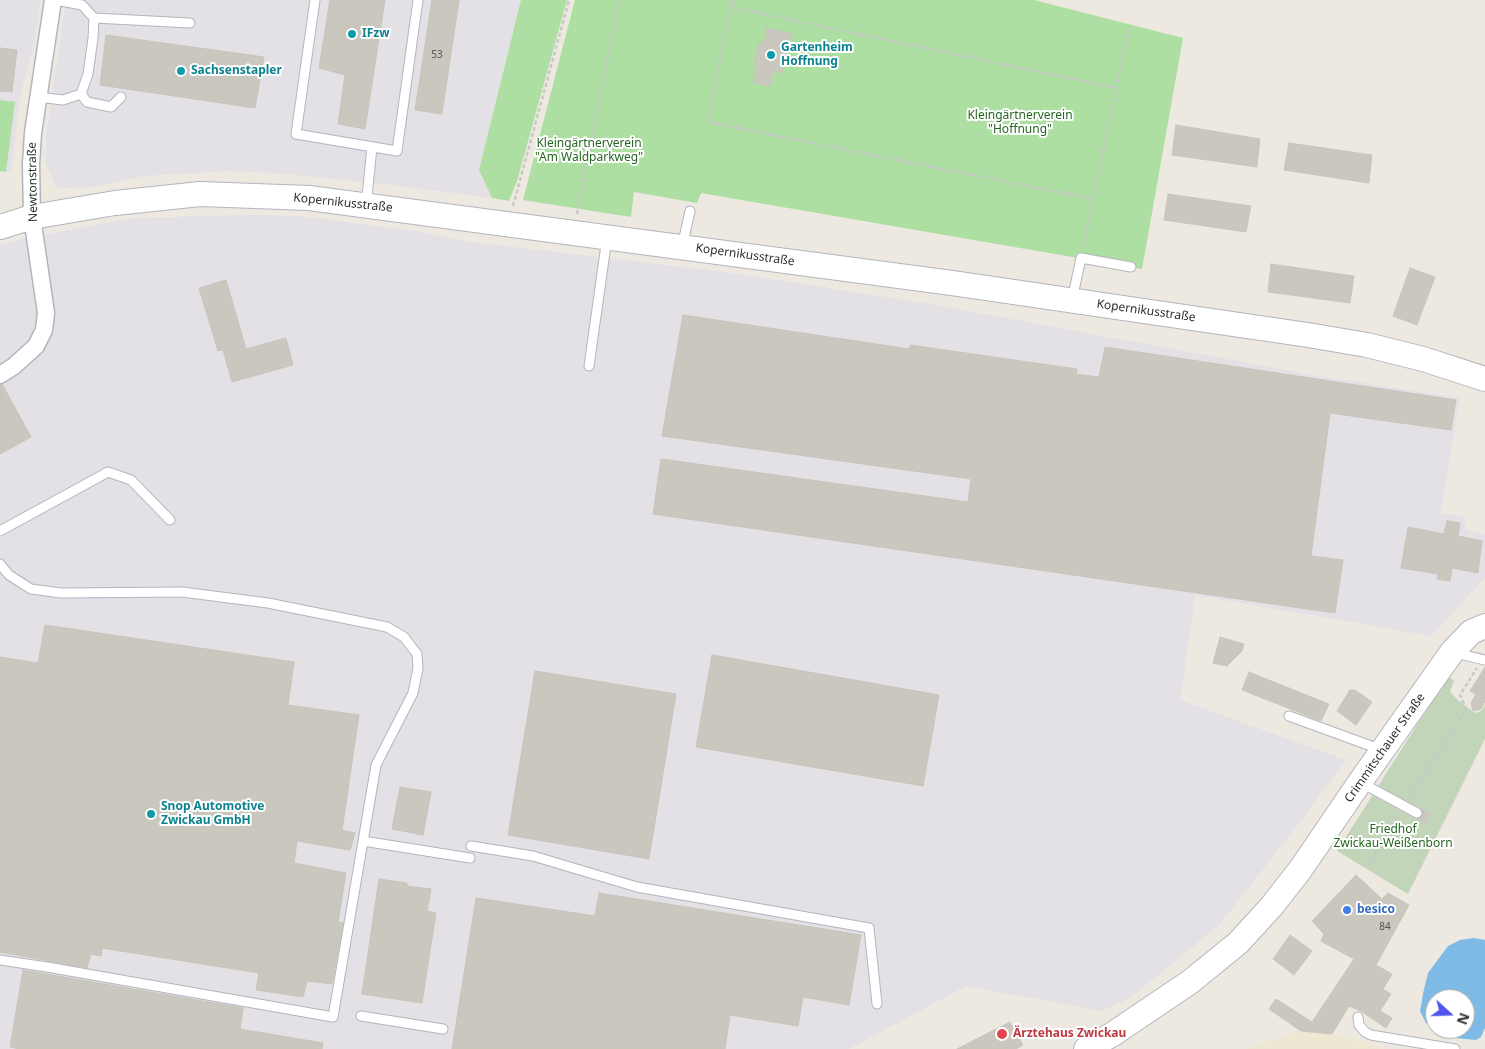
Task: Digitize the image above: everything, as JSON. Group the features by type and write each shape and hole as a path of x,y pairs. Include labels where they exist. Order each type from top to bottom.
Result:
{"street":[{"name":"Newtonstraße","path":"0,375 14,366 36,346 44,330 46,313 32,217 31,164 38,97 54,0"},
{"name":"Kopernikusstraße","path":"0,227 32,217 115,203 200,194 309,198 942,281 1308,335 1367,345 1423,359 1485,379"},
{"name":"Crimmitschauer Straße","path":"1086,1049 1113,1034 1190,982 1238,943 1271,908 1300,870 1452,652 1471,632 1485,626"}],"lane":[{"path":"54,0 82,5 94,18 190,23"},
{"path":"315,0 296,134 397,151 418,0"},
{"path":"38,97 63,100 80,94 88,74 94,18"},
{"path":"80,94 87,102 111,107 121,97"},
{"path":"366,206 372,148"},
{"path":"682,247 690,211"},
{"path":"589,366 608,238"},
{"path":"1072,300 1081,258 1131,267"},
{"path":"0,531 108,472 131,480 170,520"},
{"path":"0,564 9,575 31,589 62,593 182,592 268,603 387,627 404,637 417,654 418,668 413,693 376,765 333,1017 0,960"},
{"path":"1452,652 1483,660"},
{"path":"1289,716 1382,750"},
{"path":"1360,782 1417,813"},
{"path":"363,841 470,858"},
{"path":"471,846 533,856 636,887 869,928 877,1004"},
{"path":"361,1016 443,1029"},
{"path":"1358,1017 1359,1025 1365,1032 1371,1035 1455,1049"}],"path":[{"path":"508,224 569,0"},
{"path":"573,233 620,0"},
{"path":"732,1 733,7 739,10 1117,88"},
{"path":"732,1 708,122 1093,199"},
{"path":"1081,258 1129,27"},
{"path":"1368,864 1466,709 1460,695 1483,660"}],"shaded area":[{"path":"0,0 41,0 33,48 19,106 11,172 0,171"},
{"path":"66,0 521,0 479,170 492,198 384,184 277,173 230,171 144,176 81,189 57,187 46,164 46,137"},
{"path":"242,215 300,216 421,232 463,241 732,273 930,304 1319,376 1460,398 1441,513 1465,516 1465,530 1485,535 1485,578 1431,636 1195,595 1180,700 1346,760 1219,925 1130,998 1102,1011 966,986 849,1049 0,1049 0,245 21,239 134,218"},
{"path":"1301,1031 1332,1034 1382,1047 1381,1049 1245,1049"}],"green space":[{"path":"521,0 567,0 517,181 509,201 492,198 479,170"},
{"name":"Kleingärtnerverein \"Hoffnung\"","path":"575,0 1034,0 1183,38 1142,269 701,193 697,203 634,192 631,217 523,200"},
{"path":"0,100 15,102 6,172 0,171"},
{"name":"Friedhof Zwickau-Weißenborn","path":"1448,676 1454,681 1450,692 1460,702 1475,713 1481,711 1485,705 1485,739 1408,894 1337,851"}],"water":[{"path":"1474,938 1485,940 1485,1028 1481,1037 1476,1040 1466,1039 1475,1039 1475,989 1425,989 1425,1021 1420,1011 1428,973 1448,946 1460,940"}],"building":[{"name":"IFzw","path":"330,0 385,0 365,129 338,124 345,75 319,68"},
{"name":"IFzw","path":"432,0 459,0 442,114 415,110"},
{"name":"Gartenheim Hoffnung","path":"767,28 791,33 782,73 773,71 770,86 753,83 757,67 754,66 759,43 764,44"},
{"name":"Sachsenstapler","path":"106,35 264,57 255,108 100,85"},
{"path":"0,48 17,50 12,92 0,91"},
{"path":"1176,125 1260,139 1257,167 1172,155"},
{"path":"1289,143 1372,155 1369,183 1284,170"},
{"path":"1168,194 1251,206 1246,232 1164,220"},
{"path":"1271,264 1354,276 1350,303 1268,292"},
{"path":"1410,268 1435,277 1417,325 1393,316"},
{"path":"226,280 246,349 286,338 293,365 232,382 223,350 218,351 199,288"},
{"path":"683,315 909,349 910,345 1077,369 1076,374 1099,377 1105,347 1456,400 1451,430 1330,413 1311,556 1343,560 1335,613 653,514 661,459 968,502 971,479 662,436"},
{"path":"2,384 31,437 0,454 0,385"},
{"path":"1447,521 1460,523 1458,536 1482,541 1478,573 1452,568 1450,581 1437,579 1438,574 1401,568 1408,527 1444,534"},
{"name":"Snop Automotive Zwickau GmbH","path":"45,625 294,662 288,705 359,715 342,830 355,833 350,850 297,841 294,863 346,873 338,922 343,923 332,984 307,981 303,997 256,990 259,973 102,948 101,956 91,954 87,968 0,952 0,657 38,663"},
{"path":"1220,637 1244,644 1242,651 1227,666 1213,663"},
{"path":"712,655 939,695 923,786 696,747"},
{"path":"1485,667 1485,701 1481,709 1473,711 1471,703 1476,694 1470,691"},
{"path":"535,671 676,694 649,859 508,835"},
{"path":"1249,672 1329,704 1321,721 1242,690"},
{"path":"1350,690 1355,690 1372,702 1356,725 1337,711"},
{"path":"400,787 431,792 423,835 392,829"},
{"path":"1422,810 1430,813 1426,823 1417,819 1422,816"},
{"path":"1356,875 1382,899 1388,893 1409,905 1376,965 1392,974 1383,989 1391,994 1380,1011 1392,1018 1386,1028 1361,1011 1349,1006 1332,1034 1301,1031 1269,1009 1276,999 1312,1022 1354,959 1321,941 1324,934 1312,921"},
{"path":"379,879 407,883 407,886 431,889 427,911 436,913 422,1003 362,994"},
{"path":"599,893 861,935 849,1005 803,997 798,1026 730,1015 725,1049 452,1049 476,898 595,916"},
{"path":"1290,935 1312,951 1294,975 1273,959"},
{"path":"23,970 243,1008 240,1029 323,1043 322,1049 20,1049 10,1047"},
{"name":"Ärztehaus Zwickau","path":"1010,1022 1023,1045 1016,1049 957,1049"}],"place":[{"name":"IFzw","path":"352,34"},
{"name":"Gartenheim Hoffnung","path":"771,55"},
{"name":"Sachsenstapler","path":"181,71"},
{"name":"Snop Automotive Zwickau GmbH","path":"151,814"},
{"name":"besico","path":"1347,910"},
{"name":"Ärztehaus Zwickau","path":"1002,1034"}],"park label":[{"name":"Kleingärtnerverein \"Am Waldparkweg\"","path":"589,151"}]}
